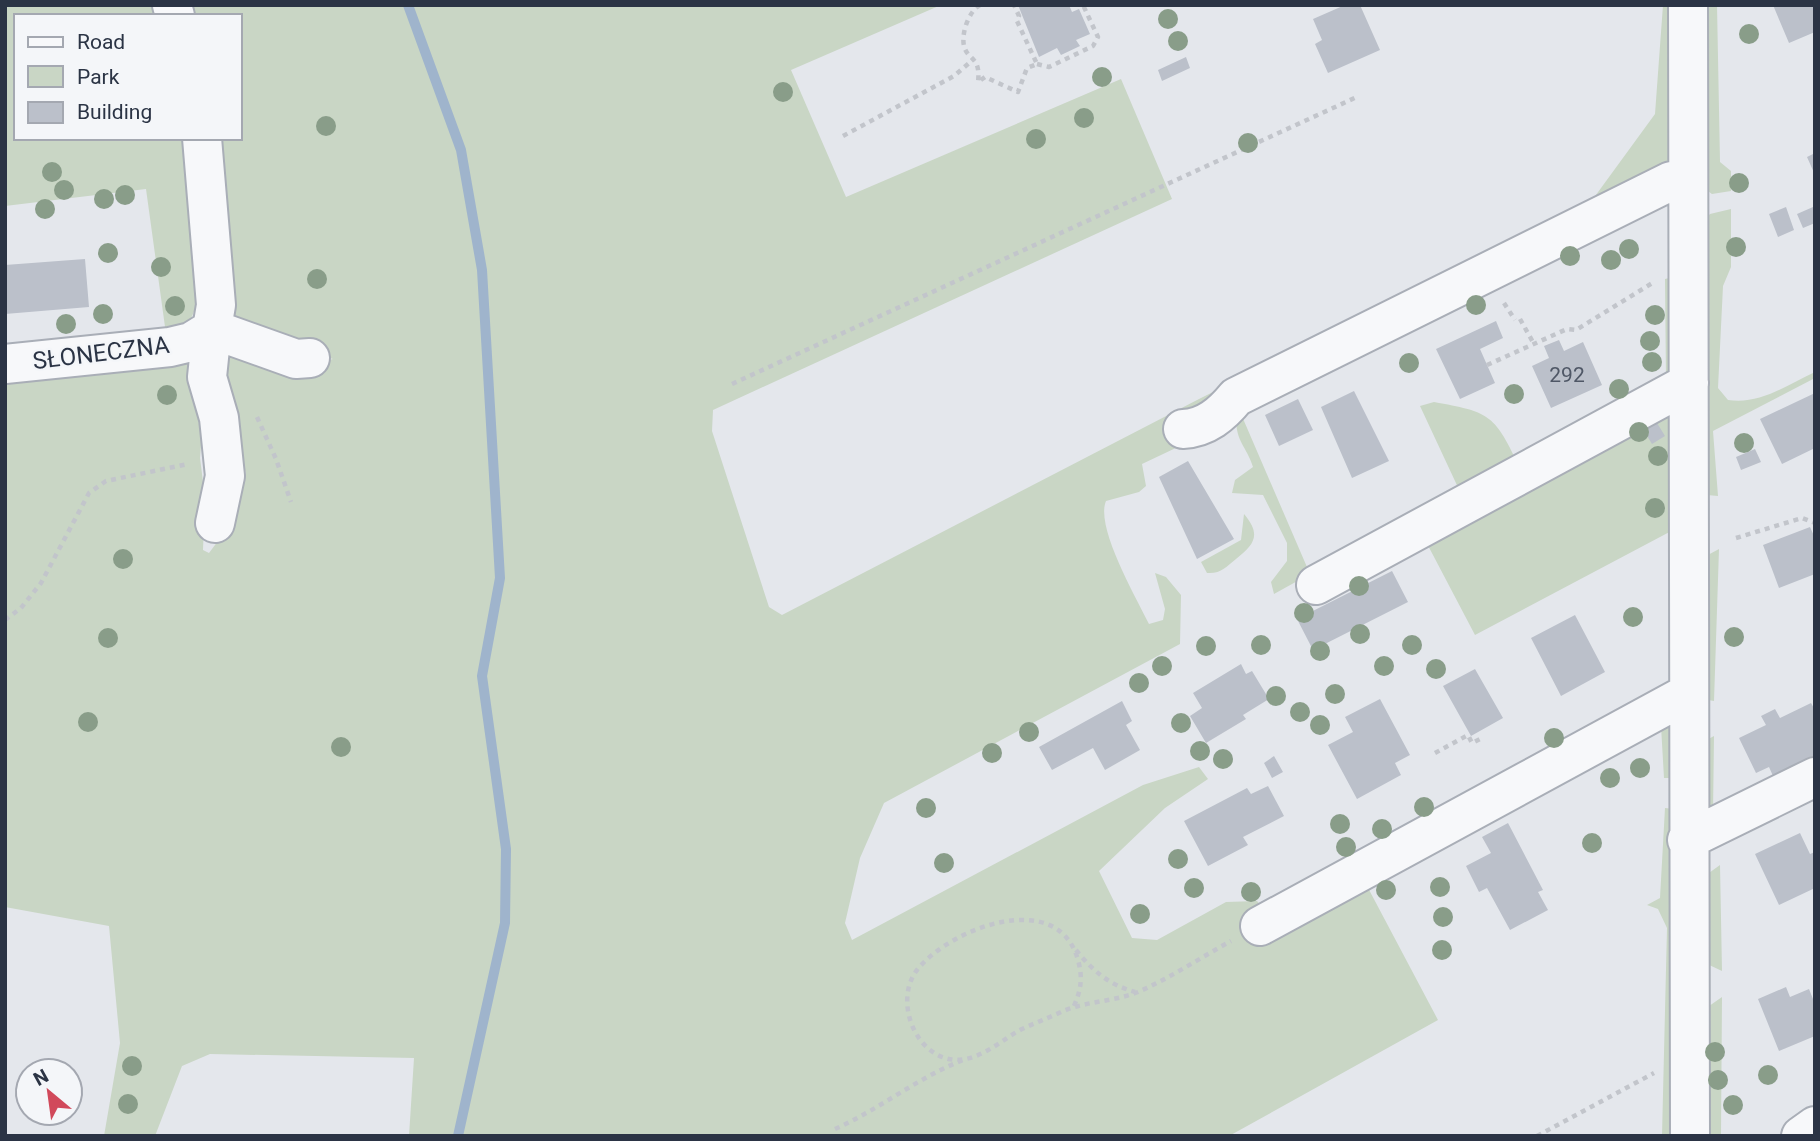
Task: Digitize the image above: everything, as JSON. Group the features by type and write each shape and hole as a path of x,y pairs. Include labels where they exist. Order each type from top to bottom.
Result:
{"street":[{"path":"1688,5 1687,840 1690,1136"},
{"path":"202,140 216,305 207,377 219,418 225,476 215,523"},
{"path":"1183,429 1194,429 1222,414 1236,397 1671,181 1688,179"},
{"path":"212,329 296,359 310,358"},
{"name":"SŁONECZNA","path":"5,364 170,347 191,342 212,329"},
{"path":"1316,586 1689,383"},
{"path":"1259,926 1689,693"},
{"path":"1687,840 1815,777"},
{"path":"1801,1136 1815,1126"}],"path":[{"path":"980,5 972,10 967,18 964,46 975,58 979,69 978,82 985,77 1018,92 1027,68 1037,64 1049,67 1093,46 1098,37 1083,5"},
{"path":"1014,5 1019,16 1017,21 1037,64"},
{"path":"843,136 954,76 975,58"},
{"path":"732,384 1359,96"},
{"path":"1487,365 1567,330 1576,330 1659,279"},
{"path":"1520,318 1534,344"},
{"path":"5,620 21,608 41,583 89,493 106,481 223,455"},
{"path":"1736,538 1802,518 1815,523"},
{"path":"1435,753 1468,735 1472,743 1482,738"},
{"path":"963,1060 938,1055 919,1040 908,1018 907,996 913,976 927,957 949,940 982,926 1039,921 1063,932 1096,974 1113,985 1136,993"},
{"path":"835,1129 868,1114 932,1072 988,1052 1020,1030 1074,1006 1136,993 1259,926"},
{"path":"1074,1006 1081,991 1082,975 1075,949"},
{"path":"1537,1136 1643,1077 1664,1070 1690,1073"}],"green space":[{"path":"5,5 163,5 165,14 14,14 14,140 191,140 199,300 189,323 166,334 146,189 5,206"},
{"path":"181,5 941,5 791,70 846,197 1121,79 1172,199 713,410 712,431 769,607 782,615 1199,399 1584,206 1593,199 1655,114 1663,5 1677,5 1679,164 1675,170 1221,397 1210,410 1172,424 1180,446 1142,464 1146,486 1139,492 1106,501 1104,513 1118,562 1149,624 1163,620 1165,609 1155,573 1166,577 1181,595 1180,644 884,803 860,858 845,923 852,940 1143,785 1199,767 1208,779 1165,808 1099,871 1132,938 1157,940 1226,902 1257,901 1264,909 1286,897 1290,902 1289,916 1298,916 1661,719 1681,718 1678,778 1664,778 1661,726 1367,886 1438,1020 1229,1136 409,1136 414,1058 210,1054 182,1066 155,1136 104,1136 120,1043 109,926 5,907 5,374 169,358 199,350 195,380 204,408 200,458 205,498 203,550 209,553 224,533 227,509 246,474 222,374 228,348 266,359 286,370 333,359 226,324 218,196 211,140 242,140 242,14 184,14"},
{"path":"1708,5 1717,5 1720,162 1731,171 1731,191 1712,194 1705,189"},
{"path":"1731,209 1731,267 1723,286 1718,388 1728,400 1751,400 1773,393 1815,372 1815,378 1713,431 1718,496 1707,495 1701,224 1710,214"},
{"path":"1677,276 1679,375 1666,382 1665,279"},
{"path":"1434,402 1467,409 1487,418 1502,434 1518,464 1462,496 1420,406"},
{"path":"1677,405 1677,528 1475,635 1423,536"},
{"path":"1241,414 1310,574 1274,594 1271,582 1287,561 1287,543 1263,495 1232,493 1235,480 1253,467 1238,433 1236,417"},
{"path":"1244,514 1253,528 1254,539 1251,544 1223,569 1207,573 1201,562 1241,540"},
{"path":"1719,549 1714,701 1702,699 1706,556"},
{"path":"1714,736 1713,814 1705,817 1701,743"},
{"path":"1665,808 1674,809 1677,1136 1662,1136 1667,928 1658,909 1647,905 1660,898"},
{"path":"1720,865 1722,971 1705,963 1702,878"},
{"path":"1722,997 1721,1136 1700,1136 1702,1011"}],"building":[{"path":"1018,5 1069,5 1072,12 1079,9 1090,34 1076,40 1080,46 1061,55 1057,48 1039,57"},
{"path":"1345,5 1360,5 1380,50 1328,73 1315,44 1322,40 1313,19"},
{"path":"1773,5 1815,5 1815,32 1789,43"},
{"path":"1186,57 1190,68 1162,81 1158,70"},
{"path":"1815,153 1815,175 1807,157"},
{"path":"1786,207 1794,230 1778,237 1769,214"},
{"path":"1813,207 1815,223 1803,228 1797,214"},
{"path":"85,259 89,307 5,314 5,265"},
{"path":"1496,321 1503,338 1480,349 1495,383 1460,399 1436,349"},
{"path":"1559,340 1564,351 1583,342 1602,385 1551,408 1532,366 1549,358 1544,346"},
{"path":"1354,391 1389,461 1352,478 1321,407"},
{"path":"1815,393 1815,448 1782,464 1760,419"},
{"path":"1298,399 1313,430 1279,446 1265,415"},
{"path":"1654,418 1665,436 1652,444 1641,426"},
{"path":"1755,449 1761,462 1741,470 1736,457"},
{"path":"1188,461 1234,539 1197,559 1159,477"},
{"path":"1810,527 1815,538 1815,574 1779,588 1763,545"},
{"path":"1392,571 1408,602 1313,650 1297,619"},
{"path":"1575,615 1605,672 1561,696 1531,638"},
{"path":"1241,664 1246,674 1252,671 1269,699 1243,715 1246,719 1206,743 1190,716 1202,708 1193,693"},
{"path":"1475,669 1503,718 1471,736 1443,686"},
{"path":"1380,699 1410,755 1395,763 1401,775 1357,799 1328,745 1353,732 1345,717"},
{"path":"1122,701 1132,721 1126,725 1140,750 1105,770 1093,748 1052,770 1039,747"},
{"path":"1811,703 1815,710 1815,756 1773,776 1769,767 1756,773 1739,738 1766,725 1761,716 1775,709 1780,718"},
{"path":"1274,756 1283,772 1272,778 1264,763"},
{"path":"1268,786 1284,816 1243,837 1248,845 1208,866 1184,821 1247,788 1251,794"},
{"path":"1508,823 1543,890 1538,892 1548,910 1510,930 1487,888 1479,892 1466,866 1491,853 1482,837"},
{"path":"1800,833 1810,854 1815,852 1815,888 1779,905 1755,854"},
{"path":"1786,987 1790,997 1809,989 1815,1004 1815,1036 1779,1051 1758,999"}],"waterway":[{"path":"408,5 461,150 482,270 500,578 482,676 506,849 505,923 458,1136"}]}
